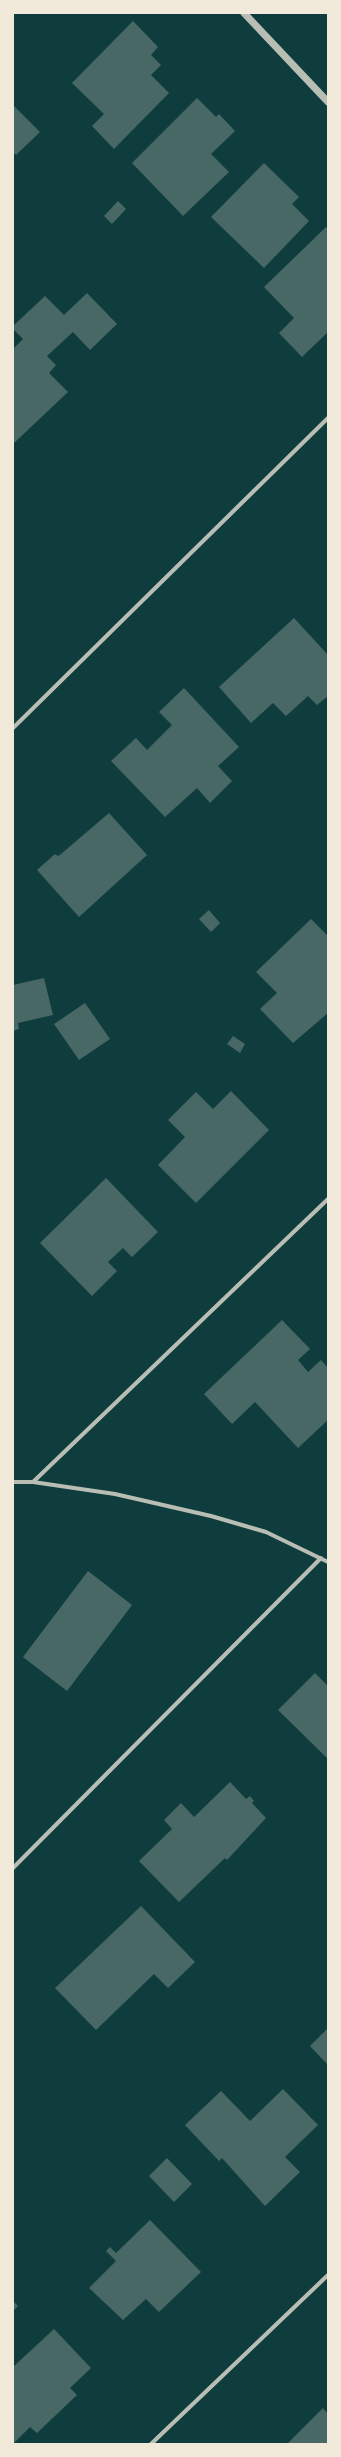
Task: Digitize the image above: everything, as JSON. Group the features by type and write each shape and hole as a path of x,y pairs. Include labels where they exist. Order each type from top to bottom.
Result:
{"street":[{"path":"244,13 328,102"},
{"path":"13,728 328,418"},
{"path":"33,1482 328,1200"},
{"path":"13,1482 33,1482 115,1494 211,1516 266,1532 328,1562"},
{"path":"13,1868 321,1558"},
{"path":"151,2444 328,2274"}],"building":[{"path":"133,21 158,47 151,55 161,65 151,75 169,93 114,149 92,126 104,114 72,83"},
{"path":"197,98 216,117 219,114 235,131 211,154 229,172 183,216 132,163"},
{"path":"13,105 40,132 16,155 13,152"},
{"path":"264,163 299,197 292,204 309,221 264,268 211,217"},
{"path":"118,201 126,209 112,224 104,216"},
{"path":"326,227 328,229 328,332 302,357 279,333 294,318 264,287"},
{"path":"87,293 117,324 90,350 73,332 47,356 56,365 49,373 68,392 13,444 13,349 23,339 13,329 13,326 45,296 64,315"},
{"path":"294,618 328,655 328,696 317,705 308,696 286,716 273,703 251,723 219,687"},
{"path":"184,688 239,747 218,766 232,781 210,803 197,788 165,817 111,761 136,738 147,750 172,725 159,712"},
{"path":"109,813 147,855 79,917 37,870 55,854 58,856 61,854"},
{"path":"209,910 220,923 211,932 199,919"},
{"path":"311,919 328,936 328,1013 293,1043 260,1009 277,993 256,972"},
{"path":"44,978 53,1015 18,1023 19,1029 13,1031 13,985"},
{"path":"85,1003 110,1039 79,1060 54,1024"},
{"path":"233,1036 245,1044 240,1053 227,1044"},
{"path":"231,1091 269,1130 196,1203 158,1165 185,1137 168,1120 196,1092 213,1109"},
{"path":"106,1178 158,1232 132,1257 123,1248 108,1262 117,1271 92,1296 40,1243"},
{"path":"282,1320 310,1349 298,1360 308,1372 321,1360 328,1368 328,1420 298,1448 255,1402 232,1424 204,1394"},
{"path":"88,1571 132,1605 67,1691 23,1657"},
{"path":"315,1673 328,1686 328,1759 278,1710"},
{"path":"230,1782 246,1799 250,1796 254,1801 252,1803 266,1818 227,1860 225,1858 179,1902 139,1861 172,1829 164,1820 181,1803 194,1817"},
{"path":"141,1906 195,1962 168,1988 154,1974 96,2030 55,1988"},
{"path":"328,2028 328,2065 310,2046"},
{"path":"283,2089 318,2125 285,2157 300,2172 265,2206 222,2158 219,2161 185,2125 221,2091 250,2121"},
{"path":"167,2158 192,2184 174,2202 149,2176"},
{"path":"150,2220 201,2272 159,2312 146,2299 123,2320 89,2288 116,2261 106,2251 110,2247 116,2253"},
{"path":"13,2301 18,2306 13,2311"},
{"path":"54,2329 91,2368 70,2388 77,2395 37,2433 30,2427 13,2444 13,2367"},
{"path":"323,2408 328,2414 328,2444 287,2444"}]}
